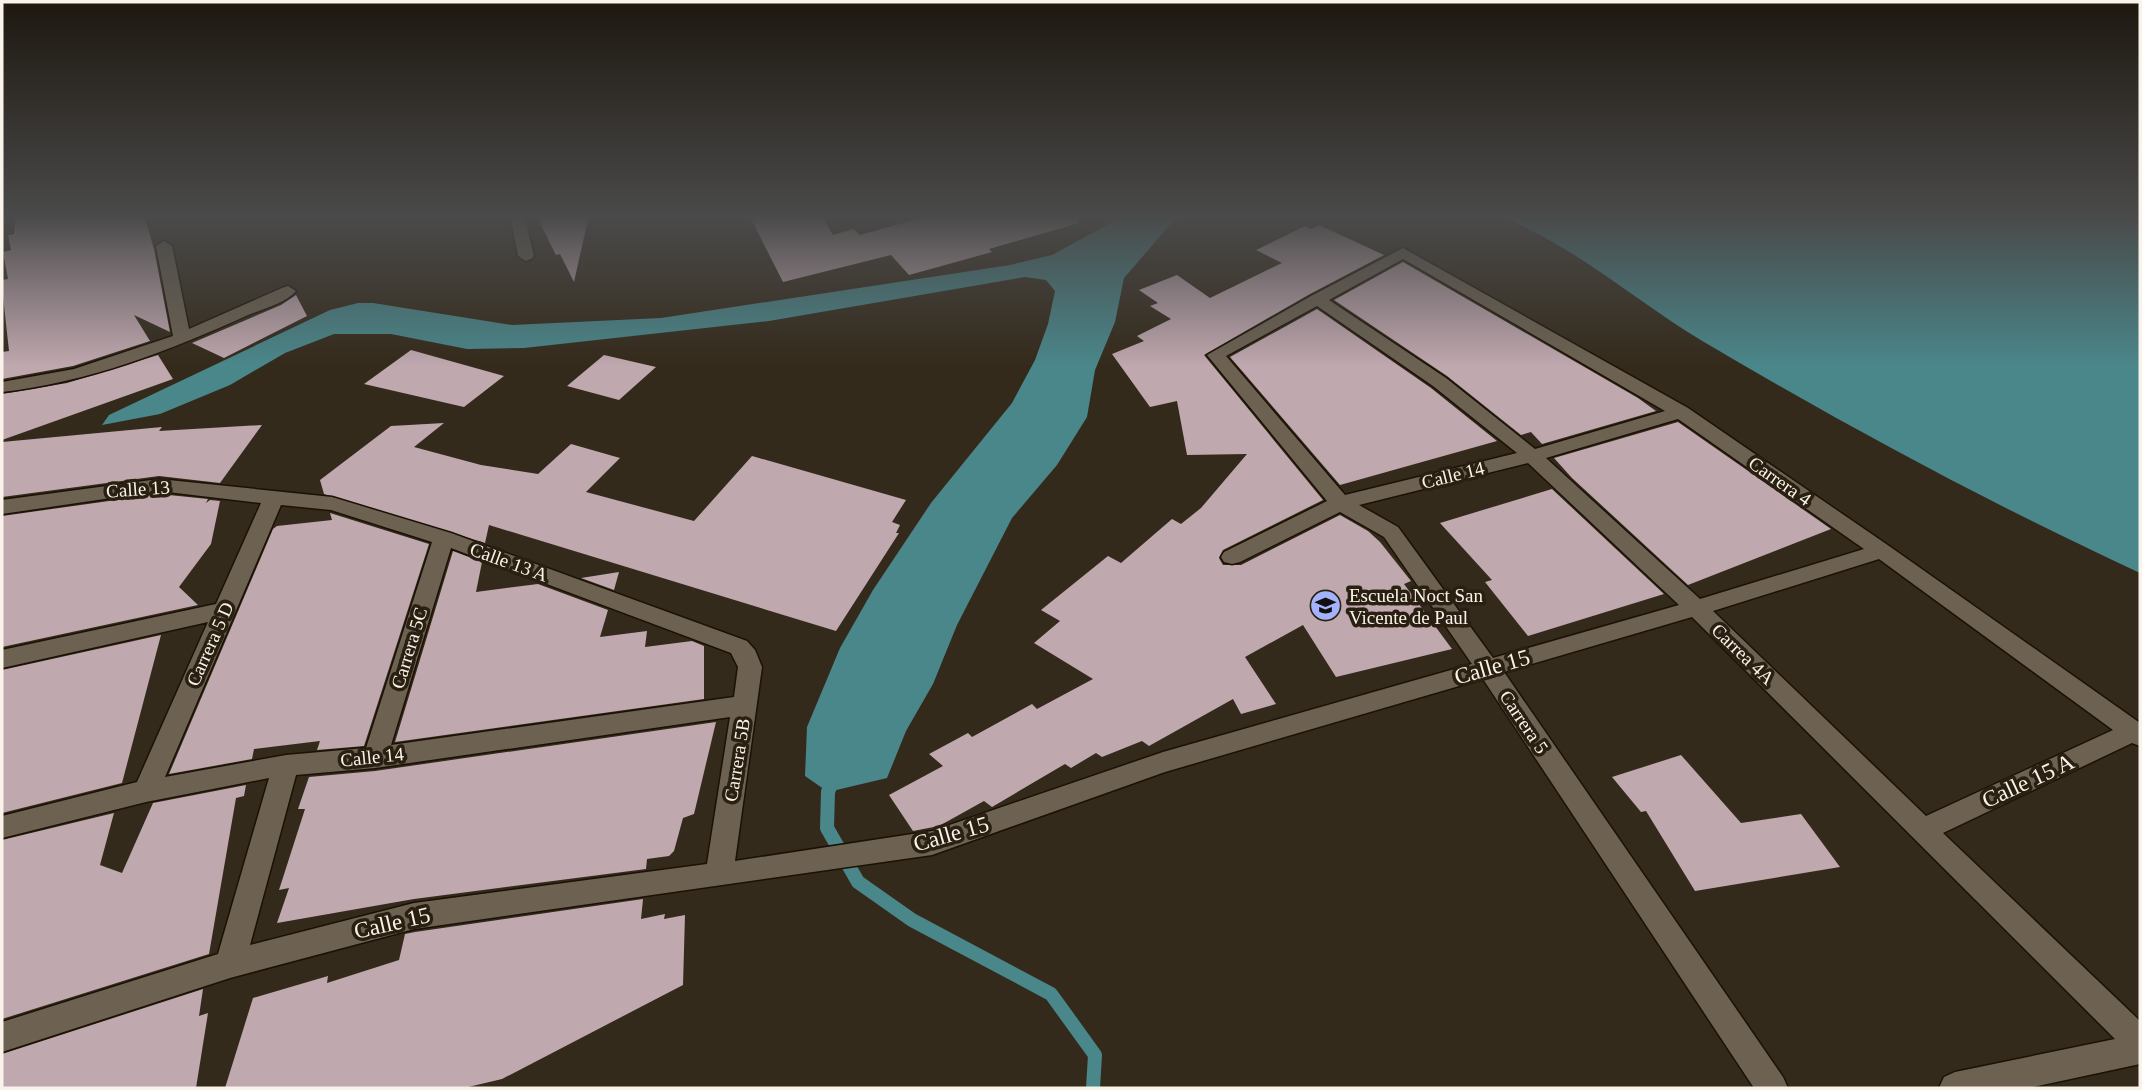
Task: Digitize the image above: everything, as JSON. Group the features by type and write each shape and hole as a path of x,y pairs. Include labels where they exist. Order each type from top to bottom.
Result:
{"street":[{"path":"168,266 182,339"},
{"name":"Carrera 4","path":"1317,299 1379,266"},
{"name":"Carrera 4","path":"1425,266 1681,412 1882,551 2137,734"},
{"path":"2,387 26,385 90,371 182,339 288,291"},
{"name":"Carrera 5","path":"1317,299 1216,355 1340,503 1391,532 1488,668 1772,1088"},
{"name":"Carrea 4A","path":"1317,299 1378,335 1531,456 1696,608 2140,1042"},
{"name":"Calle 14","path":"1232,557 1340,503 1531,456 1681,412"},
{"name":"Calle 13","path":"2,507 159,485 274,497"},
{"name":"Calle 13 A","path":"274,497 332,504 444,538 739,647"},
{"name":"Carrera 5 D","path":"146,790 274,497"},
{"name":"Carrera 5C","path":"375,758 444,538"},
{"name":"Calle 15","path":"2,1037 230,964 414,916 932,843 1163,762 1696,608 1882,551"},
{"path":"2,659 225,610"},
{"name":"Carrera 5B","path":"719,875 750,667 747,656 739,647"},
{"name":"Calle 14","path":"2,827 146,790 286,765 375,758 746,705"},
{"name":"Calle 15 A","path":"1922,830 2137,734"},
{"path":"230,964 286,765"},
{"path":"1955,1088 2140,1049"}],"water":[{"path":"1004,266 1134,266 1124,278 1115,322 1095,370 1087,417 1057,465 1012,518 957,625 933,684 906,731 887,778 828,792 805,776 807,727 840,648 873,590 931,503 1012,403 1035,360 1048,324 1055,291 1046,280 1025,277 769,321 524,348 467,349 391,334 334,334 285,353 230,385 160,414 102,425 109,415 330,310 358,303 373,303 512,325 661,318"},
{"path":"1591,266 2140,266 2140,573 1919,463 1678,326"}],"building":[{"path":"6,266 157,266 170,332 134,315 150,341 73,366 2,379 2,352 9,351 2,280 8,279"},
{"path":"566,266 578,266 574,282"},
{"path":"775,266 848,266 783,282"},
{"path":"901,266 942,266 909,275"},
{"path":"1276,266 1363,266 1204,355 1323,500 1223,550 1219,558 1223,565 1241,565 1340,515 1368,531 1380,542 1411,581 1404,584 1452,649 1336,677 1303,625 1245,657 1276,704 1241,714 1233,699 1149,746 1142,741 1102,757 1096,753 1071,768 1065,764 992,807 984,801 939,826 913,831 889,795 943,766 929,754 968,733 972,737 1032,704 1037,709 1093,679 1034,643 1060,621 1041,610 1108,556 1121,563 1172,519 1181,524 1201,508 1247,454 1187,455 1177,401 1150,407 1112,354 1144,341 1137,336 1171,319 1150,306 1158,303 1139,290 1177,275 1210,298"},
{"path":"1396,266 1410,266 1656,411 1542,444 1531,432 1521,435 1447,376 1334,300"},
{"path":"296,295 307,316 224,358 192,343 281,305"},
{"path":"1317,309 1431,388 1497,441 1340,485 1230,357"},
{"path":"411,350 504,376 464,407 364,384"},
{"path":"158,355 173,379 2,440 2,394 67,383"},
{"path":"604,355 656,367 619,400 567,386"},
{"path":"1678,422 1831,529 1688,585 1572,478 1554,458"},
{"path":"444,423 414,447 481,465 538,474 571,444 620,458 586,492 694,521 752,456 906,500 892,522 900,525 896,533 899,533 836,631 489,525 485,543 324,494 320,480 391,426"},
{"path":"262,425 220,483 159,476 2,497 2,442 162,427 159,431"},
{"path":"1552,489 1664,594 1528,636 1485,582 1492,580 1440,523"},
{"path":"159,494 208,499 206,503 210,500 220,501 211,544 179,587 198,605 2,647 2,516"},
{"path":"330,513 429,544 364,746 317,750 320,741 254,749 252,759 169,774 273,529 277,526 332,520"},
{"path":"453,551 482,562 476,592 538,584 608,610 600,637 647,631 645,647 692,641 704,646 704,699 395,742"},
{"path":"619,572 614,590 581,578"},
{"path":"161,635 122,783 2,813 2,670"},
{"path":"716,722 694,814 683,818 674,851 669,856 647,859 646,869 414,899 277,923 289,888 279,890 305,809 298,809 309,777 375,771"},
{"path":"1681,755 1741,823 1801,814 1840,867 1695,891 1646,811 1641,812 1612,777"},
{"path":"246,785 244,796 236,798 209,954 2,1019 2,840 114,813 100,865 122,873 153,803"},
{"path":"643,899 641,919 665,914 664,919 685,915 683,985 502,1079 464,1088 225,1088 253,998 328,976 327,983 399,960 405,934"},
{"path":"203,989 199,1016 208,1013 196,1088 2,1088 2,1054"}],"waterway":[{"path":"832,781 828,792 827,828 858,882 912,920 1051,994 1095,1055 1093,1088"}],"place":[{"name":"Escuela Noct San Vicente de Paul","path":"1326,606"}]}
